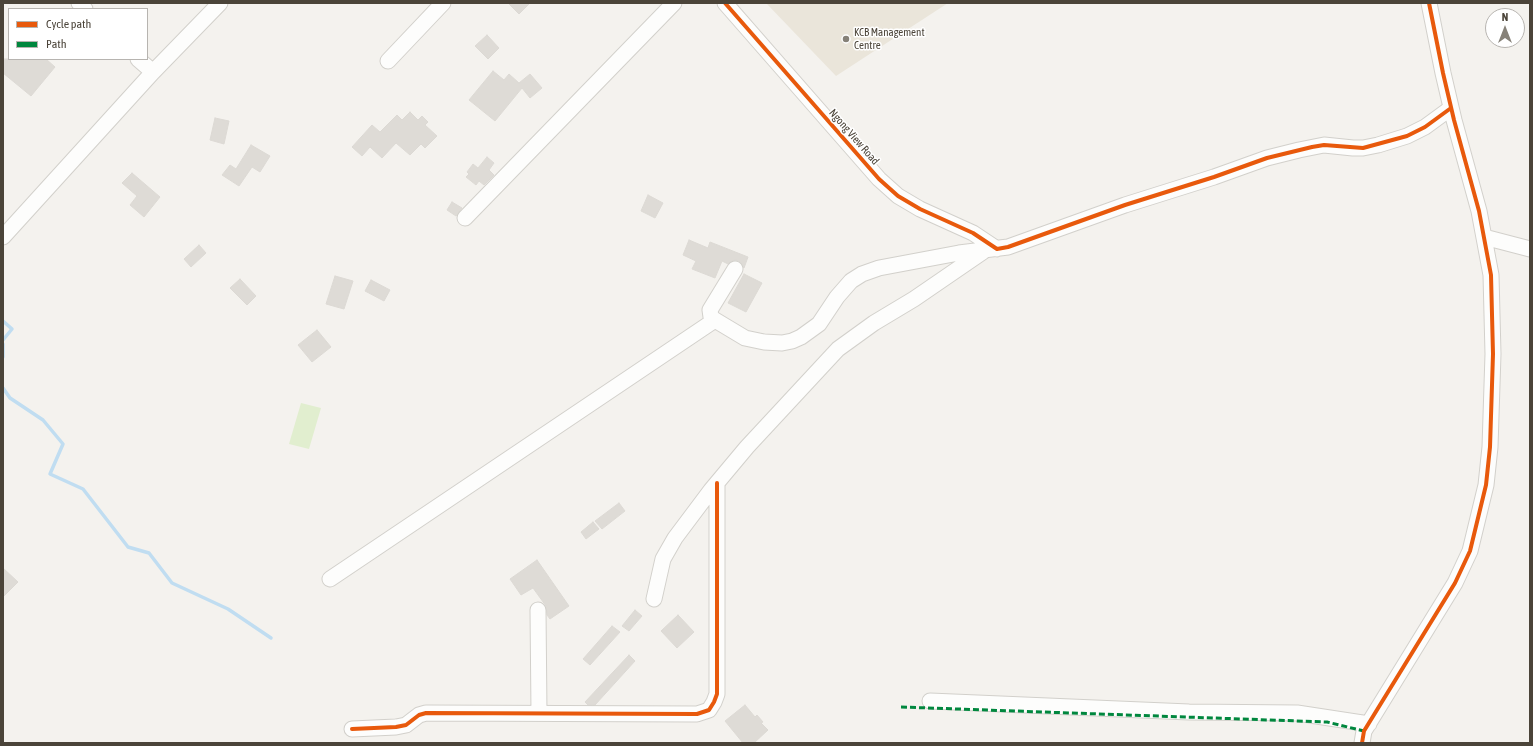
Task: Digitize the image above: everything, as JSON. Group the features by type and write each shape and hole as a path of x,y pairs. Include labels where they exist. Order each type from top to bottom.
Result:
{"street":[{"path":"3,237 153,72 220,3"},
{"path":"388,61 443,3"},
{"path":"465,218 674,3"},
{"name":"Ngong View Road","path":"725,3 879,179 898,196 920,209 973,233 992,249"},
{"path":"1362,743 1364,731 1455,583 1470,551 1485,492 1490,447 1493,354 1491,275 1479,211 1451,108 1429,3"},
{"path":"139,60 153,72"},
{"path":"735,268 710,310 711,317 746,338 764,342 782,343 792,341 801,337 819,324 837,297 851,281 862,274 879,268 1008,247 1125,205 1214,177 1267,158 1324,145 1363,148 1407,136 1425,126 1451,108"},
{"path":"1484,237 1530,249"},
{"path":"654,599 663,559 675,538 747,447 838,349 874,323 992,249"},
{"path":"330,579 715,320"},
{"path":"352,729 396,728 406,725 419,715 426,713 697,714 709,710 717,694 717,483"},
{"path":"538,610 539,713"},
{"path":"930,701 1189,712 1297,713 1369,724"}],"shaded area":[{"name":"KCB Management Centre","path":"766,3 948,3 836,76"}],"green space":[{"path":"301,403 321,408 309,449 289,444"}],"building":[{"path":"508,3 530,3 519,14"},
{"path":"487,35 499,48 488,59 475,46"},
{"path":"3,59 47,60 55,67 31,96 3,73"},
{"path":"493,71 504,80 509,74 519,83 530,74 542,88 530,98 522,88 495,121 469,100"},
{"path":"410,112 418,120 422,116 428,122 425,125 437,136 425,148 421,144 410,155 396,143 382,158 370,147 362,156 352,147 372,125 380,132 397,115 402,120"},
{"path":"215,118 229,121 224,144 210,140"},
{"path":"251,145 270,156 260,172 252,167 239,186 222,175 230,165 236,169"},
{"path":"487,157 494,163 489,170 494,175 484,185 479,181 476,185 466,177 469,174 467,172 473,164 478,168"},
{"path":"132,173 160,197 144,217 130,205 137,196 122,183"},
{"path":"648,195 663,203 655,218 641,211"},
{"path":"452,202 462,208 456,216 447,210"},
{"path":"689,240 708,248 710,242 748,257 744,268 739,261 735,260 728,264 722,261 715,278 692,269 696,261 683,255"},
{"path":"199,245 206,253 191,267 184,259"},
{"path":"744,274 762,283 746,312 728,303"},
{"path":"335,276 353,281 344,309 326,304"},
{"path":"240,279 256,296 247,305 230,288"},
{"path":"371,280 390,290 384,301 365,291"},
{"path":"317,330 331,347 312,362 298,345"},
{"path":"619,503 625,511 602,529 595,521"},
{"path":"593,522 599,529 586,539 581,532"},
{"path":"537,560 569,606 550,619 547,615 546,606 533,588 521,595 510,579"},
{"path":"3,568 18,582 3,597"},
{"path":"635,610 642,616 629,631 622,626"},
{"path":"678,615 694,632 677,648 661,631"},
{"path":"612,626 620,632 590,665 583,659"},
{"path":"629,655 635,661 595,705 588,705 585,702"},
{"path":"745,705 755,717 757,715 763,722 761,723 768,730 754,743 743,743 725,721"}],"waterway":[{"path":"3,321 12,329 3,340"},
{"path":"3,344 3,357"},
{"path":"3,388 10,398 43,420 63,444 50,474 83,489 128,547 149,553 172,583 228,609 271,638"}],"marked path":[{"path":"901,707 1327,722 1364,731"}],"cycle path":[{"path":"725,3 879,179 898,196 920,209 973,233 997,249 1008,247 1125,205 1214,177 1267,158 1324,145 1363,148 1407,136 1425,127 1451,108"},
{"path":"1362,743 1364,731 1455,583 1470,551 1486,485 1490,447 1493,354 1491,275 1479,211 1454,120 1429,3"},
{"path":"352,729 396,727 406,725 419,715 426,713 697,714 709,710 717,694 717,483"}],"place":[{"name":"KCB Management Centre","path":"846,39"}]}
